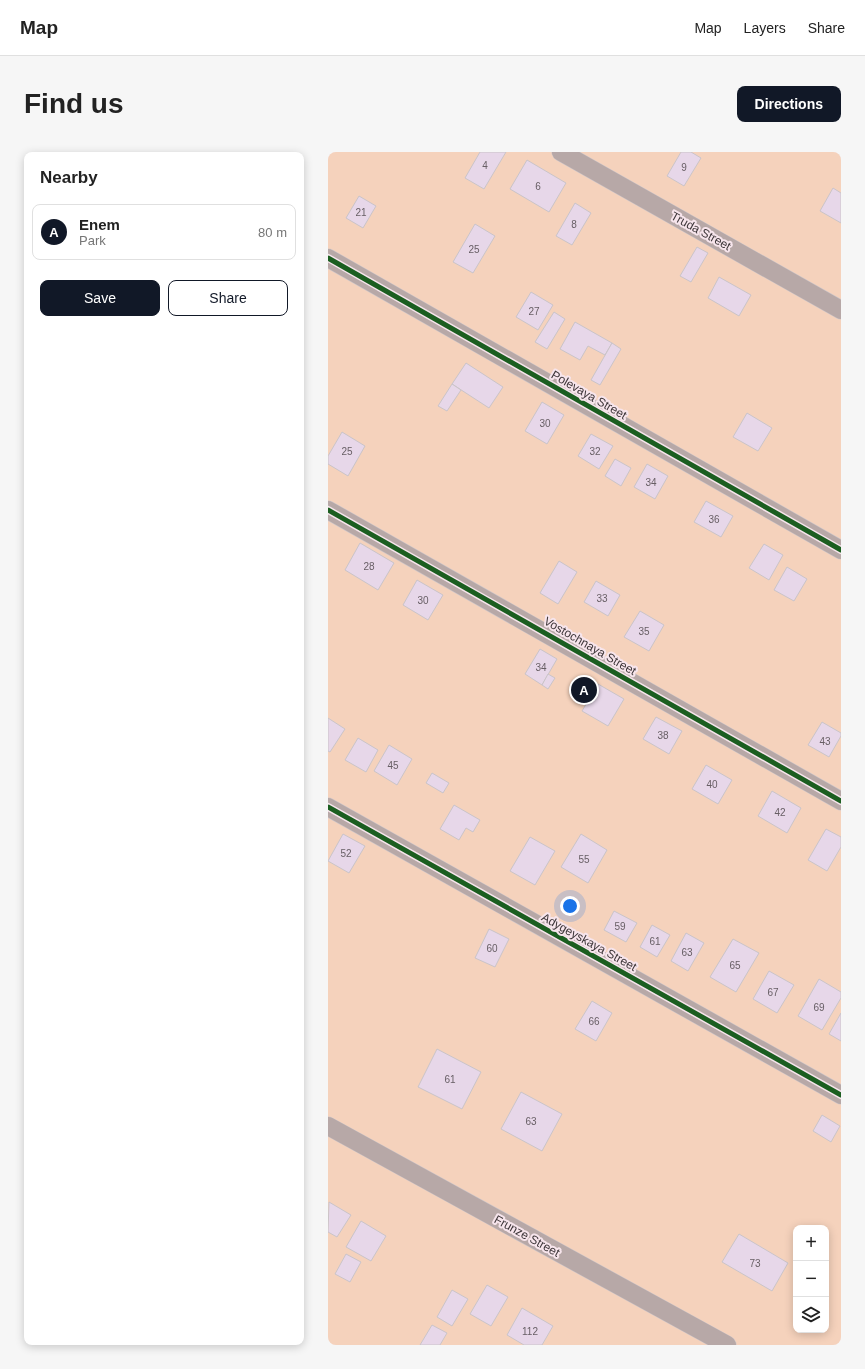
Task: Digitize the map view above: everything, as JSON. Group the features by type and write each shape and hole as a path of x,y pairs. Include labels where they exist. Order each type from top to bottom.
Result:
{"street":[{"name":"Truda Street","path":"561,152 841,310"},
{"name":"Polevaya Street","path":"328,258 841,550"},
{"name":"Vostochnaya Street","path":"328,510 841,801"},
{"name":"Adygeyskaya Street","path":"328,807 841,1096"},
{"name":"Frunze Street","path":"328,1126 727,1345"}],"shaded area":[{"path":"328,152 841,152 841,1345 328,1345"}],"building":[{"path":"480,152 506,152 484,189 465,178"},
{"path":"681,152 691,152 701,158 684,186 667,176"},
{"path":"527,160 566,183 549,212 510,189"},
{"path":"833,188 841,193 841,223 820,211"},
{"path":"359,196 376,206 363,228 346,218"},
{"path":"575,203 591,213 572,245 556,236"},
{"path":"475,224 495,236 473,273 453,262"},
{"path":"697,247 708,253 691,282 680,276"},
{"path":"719,277 751,295 739,316 708,298"},
{"path":"531,292 553,305 538,330 516,317"},
{"path":"554,312 565,319 547,349 535,342"},
{"path":"575,322 612,343 605,355 588,346 580,360 560,349"},
{"path":"612,343 621,349 600,385 591,380"},
{"path":"466,363 503,387 489,408 452,384"},
{"path":"452,384 461,390 447,411 438,406"},
{"path":"542,402 564,415 547,444 525,431"},
{"path":"747,413 772,428 758,451 733,437"},
{"path":"342,432 365,446 348,476 328,464 328,456"},
{"path":"591,434 613,446 599,469 578,456"},
{"path":"615,459 631,468 621,486 605,476"},
{"path":"647,464 668,476 655,499 634,487"},
{"path":"706,501 733,516 721,537 694,522"},
{"path":"360,543 394,563 378,590 345,570"},
{"path":"764,544 783,555 769,580 749,568"},
{"path":"559,561 577,572 558,604 540,593"},
{"path":"787,567 807,579 794,601 774,590"},
{"path":"417,580 443,595 428,620 403,605"},
{"path":"596,581 620,595 608,616 584,602"},
{"path":"640,611 664,625 649,651 624,637"},
{"path":"540,649 557,659 542,685 525,674"},
{"path":"548,674 555,678 548,689 542,685"},
{"path":"598,684 624,699 608,726 582,711"},
{"path":"656,717 682,731 669,754 643,739"},
{"path":"328,718 345,729 330,752 328,751"},
{"path":"822,722 841,733 841,736 829,757 808,745"},
{"path":"358,738 378,750 366,772 345,760"},
{"path":"389,745 412,759 397,785 374,771"},
{"path":"706,765 732,780 718,804 692,789"},
{"path":"432,773 449,783 443,793 426,783"},
{"path":"772,791 801,808 787,833 758,816"},
{"path":"454,805 480,820 473,832 466,828 459,840 440,829"},
{"path":"826,829 841,837 841,847 827,871 808,860"},
{"path":"343,834 365,846 349,873 328,861"},
{"path":"581,834 607,850 588,883 561,867"},
{"path":"530,837 555,851 535,885 510,871"},
{"path":"614,911 637,923 626,942 604,930"},
{"path":"652,925 670,935 657,957 640,947"},
{"path":"489,929 509,939 495,967 475,958"},
{"path":"686,933 704,943 688,971 671,961"},
{"path":"733,939 759,953 736,992 710,977"},
{"path":"769,971 794,985 777,1013 753,999"},
{"path":"819,979 841,992 841,998 822,1030 798,1016"},
{"path":"592,1001 612,1013 596,1041 575,1029"},
{"path":"841,1013 841,1041 829,1034"},
{"path":"437,1049 481,1072 462,1109 418,1087"},
{"path":"521,1092 562,1114 542,1151 501,1129"},
{"path":"822,1115 840,1126 831,1142 813,1131"},
{"path":"329,1202 351,1215 337,1237 328,1232"},
{"path":"361,1221 386,1236 371,1261 346,1247"},
{"path":"739,1234 788,1263 772,1291 722,1262"},
{"path":"346,1254 361,1262 350,1282 335,1274"},
{"path":"487,1285 508,1297 491,1326 470,1314"},
{"path":"452,1290 468,1299 452,1326 437,1317"},
{"path":"522,1308 553,1326 542,1345 524,1345 507,1335"},
{"path":"432,1325 447,1333 440,1345 420,1345"}],"cycle path":[{"path":"328,258 841,550"},
{"path":"328,510 841,801"},
{"path":"328,807 841,1095"}],"place":[{"name":"Enem","path":"584,690"}]}
